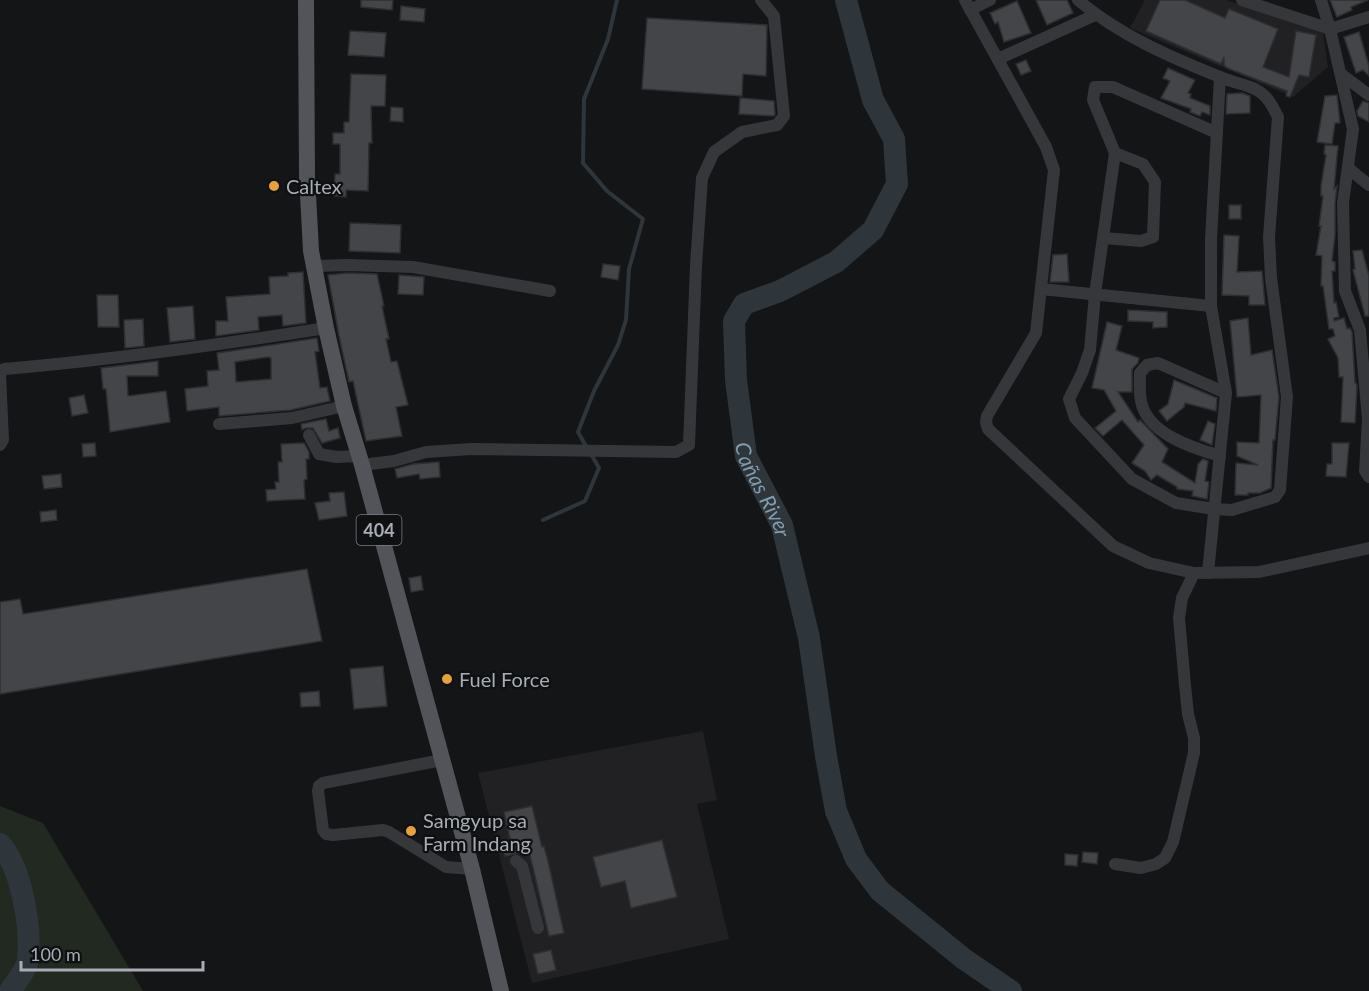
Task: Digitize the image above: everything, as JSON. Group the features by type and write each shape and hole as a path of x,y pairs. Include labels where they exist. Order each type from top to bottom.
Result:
{"main road":[{"name":"404","path":"306,0 309,233 326,328 344,406 472,869 501,991"}],"street":[{"path":"309,435 320,454 360,460 394,461 426,452 471,449 676,452 689,445 702,178 714,152 742,132 777,126 784,116 774,16 762,0"},
{"path":"990,0 968,5 1046,147 1053,170 1036,333 987,416 988,429 1113,546 1149,563 1194,573 1259,572 1369,548"},
{"path":"1078,0 1095,15 1133,39 1220,77 1255,89 1269,99 1278,117 1269,237 1271,278 1287,398 1278,495 1232,510 1176,503 1132,479 1076,418 1069,399 1090,350 1095,294 1115,153 1093,100 1095,87 1113,87 1217,133"},
{"path":"1242,0 1330,29 1369,17"},
{"path":"1321,0 1353,129 1343,203 1345,291 1360,330 1368,419 1365,471 1369,477"},
{"path":"998,59 1095,15"},
{"path":"1341,74 1369,95"},
{"path":"1208,573 1226,393 1211,306 1211,239 1220,77"},
{"path":"1103,238 1141,241 1153,237 1155,182 1143,164 1115,153"},
{"path":"1348,168 1369,185"},
{"path":"314,266 413,267 550,291"},
{"path":"1041,289 1211,306"},
{"path":"0,445 3,443 0,374 4,369 177,351 326,328"},
{"path":"1220,456 1169,437 1145,414 1141,402 1140,373 1147,365 1158,363 1226,393"},
{"path":"219,424 292,418 344,406"},
{"path":"1115,864 1141,868 1156,864 1165,858 1173,842 1194,753 1179,618 1182,598 1194,573"},
{"path":"442,760 323,783 319,786 318,791 323,830 326,834 333,835 383,830 446,867 472,869"},
{"path":"516,861 522,866 538,928"}],"shaded area":[{"path":"1145,0 1226,0 1323,33 1328,67 1293,97 1130,28"},
{"path":"703,731 717,800 697,804 729,939 532,983 478,773"},
{"path":"0,806 43,823 143,991 0,991"}],"building":[{"path":"361,0 393,0 392,10 361,7"},
{"path":"1036,0 1067,0 1073,13 1047,25"},
{"path":"1160,0 1185,0 1225,18 1229,9 1278,29 1263,67 1289,77 1296,31 1316,35 1309,77 1299,75 1290,97 1286,96 1287,91 1227,68 1224,65 1224,57 1221,64 1146,31"},
{"path":"1330,0 1368,0 1351,7 1352,10 1337,17"},
{"path":"1017,1 1031,33 1004,42 998,22 995,24 990,13"},
{"path":"401,6 425,9 424,22 400,20"},
{"path":"647,18 767,25 766,76 743,74 742,96 642,89"},
{"path":"350,31 386,33 384,57 348,55"},
{"path":"1359,32 1369,66 1369,76 1363,70 1356,73 1344,37"},
{"path":"1026,60 1031,71 1021,75 1016,64"},
{"path":"1168,68 1195,80 1188,93 1191,94 1190,98 1210,106 1210,115 1202,112 1200,116 1190,112 1191,109 1161,98 1170,81 1163,78"},
{"path":"351,74 386,75 385,106 371,106 372,143 369,143 368,191 346,190 346,197 334,196 335,174 340,174 340,144 333,144 333,133 344,133 344,122 349,122"},
{"path":"1242,93 1250,96 1250,113 1226,114 1227,94"},
{"path":"1337,95 1340,123 1335,123 1332,144 1317,142 1325,96"},
{"path":"740,98 774,101 775,114 774,116 739,114"},
{"path":"1363,101 1369,103 1369,122 1358,116 1357,111"},
{"path":"391,107 403,108 403,122 390,121"},
{"path":"1325,145 1338,146 1332,261 1335,262 1335,271 1332,271 1334,303 1336,302 1339,317 1334,318 1334,321 1344,318 1347,329 1350,328 1352,332 1357,386 1355,423 1341,422 1343,377 1339,377 1338,358 1328,339 1335,336 1333,329 1329,329 1323,286 1321,286 1322,256 1316,255 1321,226 1319,226"},
{"path":"1229,205 1241,205 1241,219 1229,219"},
{"path":"350,223 401,225 400,253 349,251"},
{"path":"1224,235 1239,236 1237,272 1262,271 1265,305 1249,305 1249,296 1222,295"},
{"path":"1362,250 1369,276 1369,316 1365,316 1353,270 1355,269 1353,251"},
{"path":"1067,254 1069,282 1050,282 1053,255"},
{"path":"603,264 620,266 618,280 601,277"},
{"path":"303,272 306,323 283,326 282,315 258,317 259,330 216,336 216,321 228,321 226,297 270,294 269,277"},
{"path":"377,274 384,306 382,306 389,339 386,339 391,362 397,361 408,405 396,407 402,436 366,441 353,381 349,382 328,275"},
{"path":"399,275 424,277 423,295 398,294"},
{"path":"97,295 118,295 119,327 98,327"},
{"path":"193,306 195,339 170,342 167,308"},
{"path":"1128,310 1167,312 1167,327 1153,328 1153,322 1128,321"},
{"path":"1248,318 1251,355 1272,350 1279,397 1275,440 1273,440 1271,488 1260,493 1235,495 1236,463 1258,465 1237,456 1237,442 1259,443 1261,395 1237,397 1230,321"},
{"path":"143,319 144,346 125,348 124,320"},
{"path":"1107,322 1122,326 1116,350 1139,358 1138,363 1132,369 1132,392 1118,392 1138,422 1140,420 1168,449 1162,462 1195,483 1198,464 1203,459 1208,461 1205,481 1209,482 1207,499 1192,496 1193,491 1177,489 1157,475 1151,480 1145,471 1132,463 1144,445 1122,420 1103,436 1095,428 1116,411 1104,390 1092,388"},
{"path":"317,338 319,351 315,352 320,388 327,387 330,401 291,410 219,416 219,407 187,411 185,389 208,386 207,371 219,370 217,353","holes":["271,358 271,379 236,382 235,362"]},
{"path":"158,361 158,376 127,376 128,396 166,391 170,422 110,432 106,389 103,389 101,368"},
{"path":"1174,380 1217,398 1216,411 1185,403 1184,407 1167,421 1159,411 1168,404"},
{"path":"84,395 88,413 72,416 69,398"},
{"path":"326,419 329,431 338,428 340,438 322,443 313,428 302,430 301,424"},
{"path":"1208,421 1215,424 1212,445 1200,440"},
{"path":"95,443 96,456 83,457 82,444"},
{"path":"304,443 309,452 309,459 306,459 307,479 304,480 305,499 267,501 266,490 276,489 275,482 279,482 278,462 282,462 281,444"},
{"path":"1332,443 1349,443 1346,477 1326,476 1327,464 1332,464"},
{"path":"439,462 440,477 420,479 419,474 397,478 395,469 413,464"},
{"path":"61,474 62,487 44,489 42,476"},
{"path":"344,492 347,516 319,520 315,503 330,501 329,493"},
{"path":"56,510 57,520 41,522 40,512"},
{"path":"307,569 322,641 0,694 0,602 20,599 23,614"},
{"path":"421,576 423,590 411,592 409,578"},
{"path":"383,666 387,706 354,709 350,669"},
{"path":"319,691 320,706 301,707 300,693"},
{"path":"532,806 542,847 544,846 548,861 564,933 549,936 529,851 505,856 503,845 511,843 504,812"},
{"path":"662,840 677,897 631,908 625,881 601,887 593,857"},
{"path":"1083,852 1098,853 1097,864 1082,862"},
{"path":"1065,854 1078,855 1077,866 1065,865"},
{"path":"551,950 556,970 538,974 533,954"}],"waterway":[{"path":"587,448 578,432 594,391 618,345 626,320 629,269 643,219 607,191 583,163 584,99 608,39 617,0"},
{"name":"Cañas River","path":"846,0 873,100 894,139 897,184 873,230 836,262 780,291 744,304 734,321 736,380 746,456 782,525 809,638 836,811 856,859 880,891 964,959 1011,991"},
{"path":"543,520 585,501 599,468 591,454"},
{"path":"0,844 8,855 19,882 28,931 27,963 10,991"}],"place":[{"name":"Caltex","path":"274,186"},
{"name":"Fuel Force","path":"447,679"},
{"name":"Samgyup sa Farm Indang","path":"411,831"}]}
